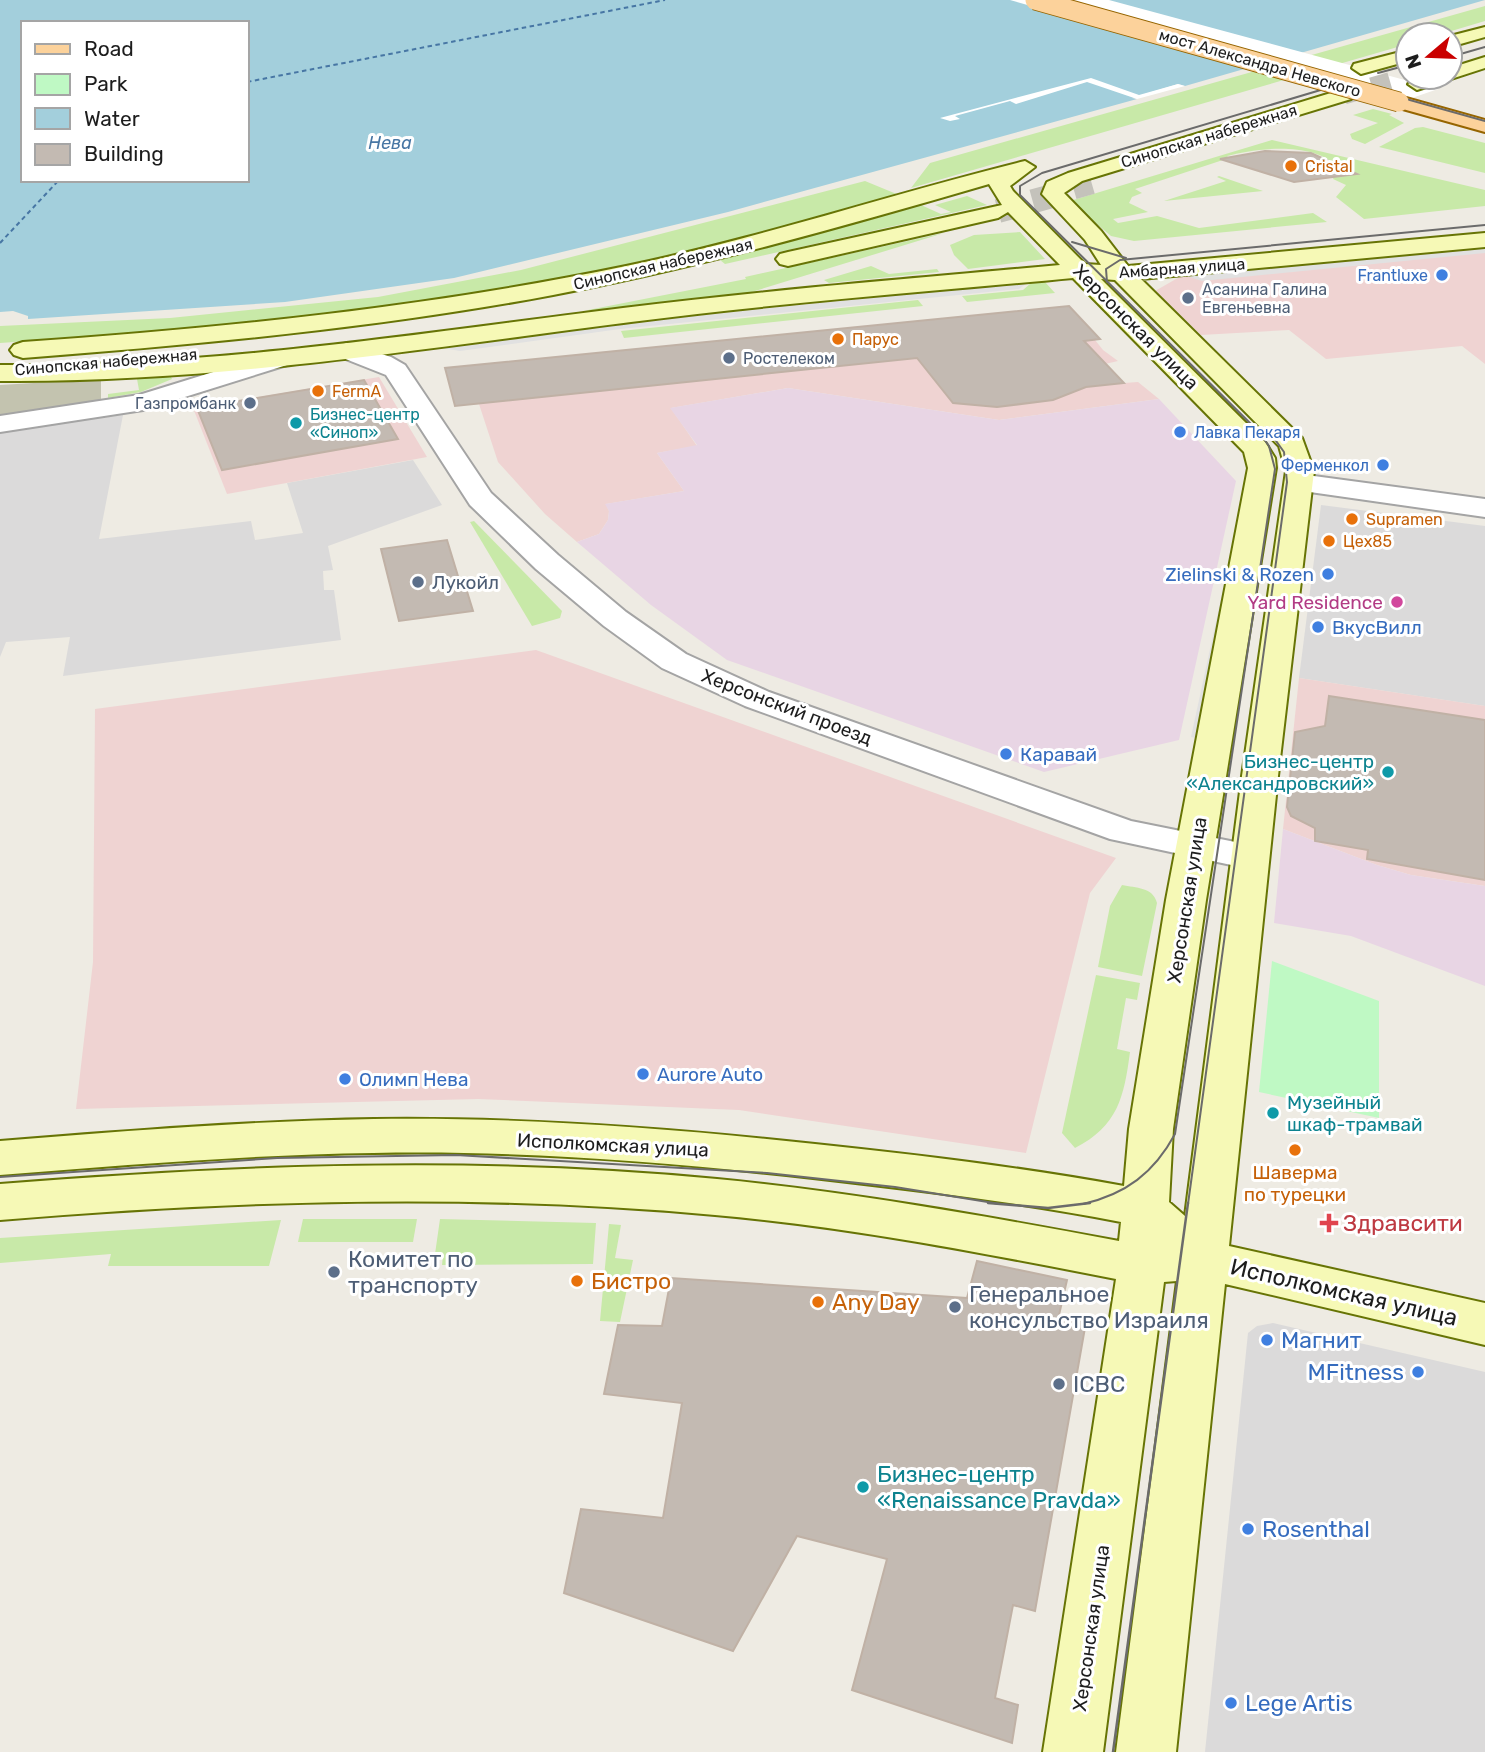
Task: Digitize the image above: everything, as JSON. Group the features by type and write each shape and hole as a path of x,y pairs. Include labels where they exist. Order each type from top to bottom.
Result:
{"main road":[{"name":"мост Александра Невского","path":"1035,0 1485,126"},
{"name":"мост Александра Невского","path":"1084,0 1394,78"},
{"path":"1464,38 1485,32"},
{"path":"1361,68 1394,59"},
{"path":"1464,63 1485,61"},
{"path":"1464,69 1485,61"},
{"name":"Синопская набережная","path":"1282,91 1307,84"},
{"name":"мост Александра Невского","path":"1434,91 1485,110"},
{"name":"Синопская набережная","path":"1075,177 1344,95"},
{"name":"Синопская набережная","path":"1101,182 1364,100"},
{"name":"Синопская набережная","path":"0,351 288,328 530,293 711,255 1032,165"},
{"name":"Херсонская улица","path":"1032,165 1006,177 999,185 1003,194 1255,448 1261,458 1260,478 1195,847 1151,1129 1138,1308 1073,1752"},
{"name":"Херсонская улица","path":"1075,177 1055,187 1053,194 1093,236 1105,256 1293,444 1299,458 1299,483 1250,857 1146,1752"},
{"name":"Синопская набережная","path":"0,372 250,348 421,327 735,270 998,211"},
{"name":"Амбарная улица","path":"1079,270 1105,256 1392,227"},
{"name":"Амбарная улица","path":"1079,270 1123,274 1485,240"},
{"name":"Синопская набережная","path":"0,372 114,372 281,359 629,315 1079,270"},
{"path":"1260,478 1299,483"},
{"name":"Исполкомская улица","path":"0,1158 176,1144 374,1136 545,1139 834,1163 1065,1193 1145,1208 1203,1260"},
{"name":"Исполкомская улица","path":"0,1202 171,1188 364,1181 546,1186 716,1197 906,1220 1141,1264 1203,1260 1485,1324"}],"street":[{"path":"347,351 382,362 396,370 426,348 454,338"},
{"name":"Синопская набережная","path":"0,424 116,407 169,395 281,359"},
{"name":"Херсонский проезд","path":"396,370 480,499 615,620 674,661 712,681 757,699 1101,823 1195,847 1250,857"},
{"path":"1299,483 1485,508"}],"shaded area":[{"path":"1485,245 1485,364 1462,346 1326,359 1289,330 1201,335 1155,291 1183,275"},
{"path":"1485,247 1485,253 1202,281 1186,276"},
{"path":"1030,281 1019,289 620,329 460,351 442,348 617,324"},
{"path":"1069,306 1100,339 1095,340 1103,350 1118,361 1105,364 1124,383 1138,382 1159,399 999,420 788,388 671,408 697,446 657,453 684,491 606,504 609,511 608,520 599,534 577,542 545,514 498,462 479,404 455,406 445,368"},
{"name":"Бизнес-центр «Синоп»","path":"379,377 427,457 227,494 193,408"},
{"path":"101,379 101,401 0,416 0,385"},
{"path":"788,388 999,420 1159,399 1236,481 1179,740 1044,772 727,660 651,605 577,542 599,534 608,520 609,511 605,504 684,491 657,453 697,445 670,408"},
{"path":"123,415 99,539 251,521 255,540 303,533 287,483 413,460 442,505 328,546 333,570 323,571 324,590 334,590 341,640 63,676 70,637 6,642 0,657 0,432"},
{"name":"Yard Residence","path":"1321,505 1485,526 1485,706 1299,678"},
{"path":"1241,506 1202,739 1191,737"},
{"path":"536,650 1116,858 1090,893 1026,1153 739,1110 478,1099 76,1109 93,962 95,709"},
{"name":"Бизнес-центр «Александровский»","path":"1299,678 1485,706 1485,886 1411,875 1283,829"},
{"path":"1283,829 1411,875 1485,886 1485,986 1351,936 1274,923"},
{"path":"1273,1323 1485,1372 1485,1752 1205,1752 1248,1333 1257,1326"}],"green space":[{"path":"1485,6 1485,21 1464,27 1464,21 1432,21"},
{"path":"1394,32 1394,48 911,188 930,163"},
{"path":"1373,109 1392,114 1389,115 1404,123 1365,144 1352,139 1350,134 1378,123 1353,115"},
{"path":"1423,127 1485,143 1485,173 1379,147 1415,128"},
{"path":"1272,140 1485,190 1485,206 1364,219 1336,197 1346,185 1333,179 1337,167 1314,153 1284,149 1227,156 1229,158 1135,189 1142,193 1132,197 1129,203 1148,212 1113,219 1118,223 1157,216 1199,228 1313,213 1327,222 1134,241 1111,236 1070,201"},
{"path":"1217,177 1263,191 1164,201 1226,181"},
{"path":"865,181 899,195 720,244 538,283 404,305 270,321 0,343 0,326 170,318 378,297 521,270"},
{"path":"967,196 987,205 725,264 720,260 921,205 941,214 951,212 935,205"},
{"path":"1020,232 1045,259 968,269 954,255 950,245 974,235"},
{"path":"944,233 742,295 583,311 746,279 745,277"},
{"path":"871,266 889,274 937,269 939,272 829,283 824,280"},
{"path":"1045,282 1055,293 967,302 962,296 1023,290 1031,283"},
{"path":"918,300 923,306 624,338 621,331"},
{"path":"170,375 172,379 141,392 108,398 108,394 139,390 137,379"},
{"path":"474,521 562,611 560,618 532,626 470,522"},
{"path":"1122,885 1148,891 1157,903 1142,976 1098,967 1110,906"},
{"path":"1272,961 1379,1001 1379,1118 1259,1092"},
{"path":"1096,975 1140,983 1137,1000 1126,998 1117,1049 1130,1052 1125,1083 1116,1109 1101,1130 1075,1148 1062,1133"},
{"path":"303,1219 417,1219 413,1242 298,1242"},
{"path":"440,1219 596,1223 593,1264 442,1265 443,1255 435,1254"},
{"path":"281,1220 269,1266 108,1266 111,1254 0,1263 0,1238"},
{"path":"609,1224 621,1225 615,1258 633,1260 620,1322 600,1321"}],"water":[{"name":"Нева","path":"0,0 1485,0 1412,21 1394,21 1394,26 1185,86 1178,84 1132,98 1137,99 728,212 454,278 285,302 28,319 28,316 13,311 0,312"}],"pier":[{"path":"1010,0 1109,0 1394,77 1394,91 1432,91 1386,107"},
{"path":"1091,78 1139,95 1178,84 1185,86 1137,99 1087,82 1016,104 1010,101 955,116 960,119 950,121 940,118"}],"building":[{"name":"Cristal","path":"1265,151 1311,153 1357,174 1294,182 1220,159"},
{"name":"Ростелеком","path":"1069,306 1100,339 1084,341 1124,383 1086,387 1053,400 997,407 953,403 917,358 455,406 445,368"},
{"name":"Бизнес-центр «Синоп»","path":"364,380 398,439 222,470 197,408"},
{"name":"Лукойл","path":"447,540 461,586 465,585 473,611 399,621 381,549"},
{"name":"Бизнес-центр «Александровский»","path":"1329,696 1485,720 1485,880 1367,859 1368,850 1315,841 1315,828 1291,816 1287,807 1295,732 1325,726"},
{"name":"Бизнес-центр «Renaissance Pravda»","path":"977,1261 1067,1280 1059,1315 1086,1322 1035,1611 1013,1605 995,1698 1018,1705 1012,1743 852,1690 887,1559 797,1536 733,1651 564,1593 581,1509 663,1518 682,1403 604,1394 618,1325 662,1326 671,1278 967,1298"}],"ferry route":[{"path":"248,82 665,0"},
{"path":"0,243 57,182"}],"tunnel":[{"path":"1344,95 1394,80"},
{"path":"1046,198 1101,182"},
{"path":"998,211 1052,196"}],"tram line":[{"path":"1052,0 1485,121"},
{"path":"1464,53 1485,47"},
{"path":"1378,73 1394,69"},
{"path":"1107,281 1020,195 1020,186 1042,173 1324,89"},
{"path":"1107,281 1106,269 1120,260 1485,225"},
{"path":"1072,242 1126,258"},
{"path":"1084,1204 1113,1194 1137,1180 1158,1160 1175,1134 1275,469 1269,446 1259,432 1107,281"},
{"path":"1188,1204 1287,482 1284,452 1266,427"},
{"path":"0,1177 277,1158 456,1155 767,1173 895,1187 1000,1204"},
{"path":"988,1203 1000,1204"},
{"path":"1084,1204 1090,1203"},
{"path":"1113,1752 1188,1203"},
{"path":"1000,1204 1048,1208 1084,1204"}],"place":[{"name":"Cristal","path":"1291,166"},
{"name":"Frantluxe","path":"1442,275"},
{"name":"Асанина Галина Евгеньевна","path":"1188,298"},
{"name":"Парус","path":"838,339"},
{"name":"Ростелеком","path":"729,358"},
{"name":"FermA","path":"318,391"},
{"name":"Газпромбанк","path":"250,403"},
{"name":"Бизнес-центр «Синоп»","path":"296,423"},
{"name":"Лавка Пекаря","path":"1180,432"},
{"name":"Ферменкол","path":"1383,465"},
{"name":"Supramen","path":"1352,519"},
{"name":"Цех85","path":"1329,541"},
{"name":"Zielinski & Rozen","path":"1328,574"},
{"name":"Лукойл","path":"418,582"},
{"name":"Yard Residence","path":"1397,602"},
{"name":"ВкусВилл","path":"1318,627"},
{"name":"Каравай","path":"1006,754"},
{"name":"Бизнес-центр «Александровский»","path":"1388,772"},
{"name":"Aurore Auto","path":"643,1074"},
{"name":"Олимп Нева","path":"345,1079"},
{"name":"Музейный шкаф-трамвай","path":"1273,1113"},
{"name":"Шаверма по турецки","path":"1295,1150"},
{"name":"Здравсити","path":"1329,1223"},
{"name":"Комитет по транспорту","path":"334,1272"},
{"name":"Бистро","path":"577,1281"},
{"name":"Any Day","path":"818,1302"},
{"name":"Генеральное консульство Израиля","path":"955,1307"},
{"name":"Магнит","path":"1267,1340"},
{"name":"MFitness","path":"1418,1372"},
{"name":"ICBC","path":"1059,1384"},
{"name":"Бизнес-центр «Renaissance Pravda»","path":"863,1487"},
{"name":"Rosenthal","path":"1248,1529"},
{"name":"Lege Artis","path":"1231,1703"}]}
